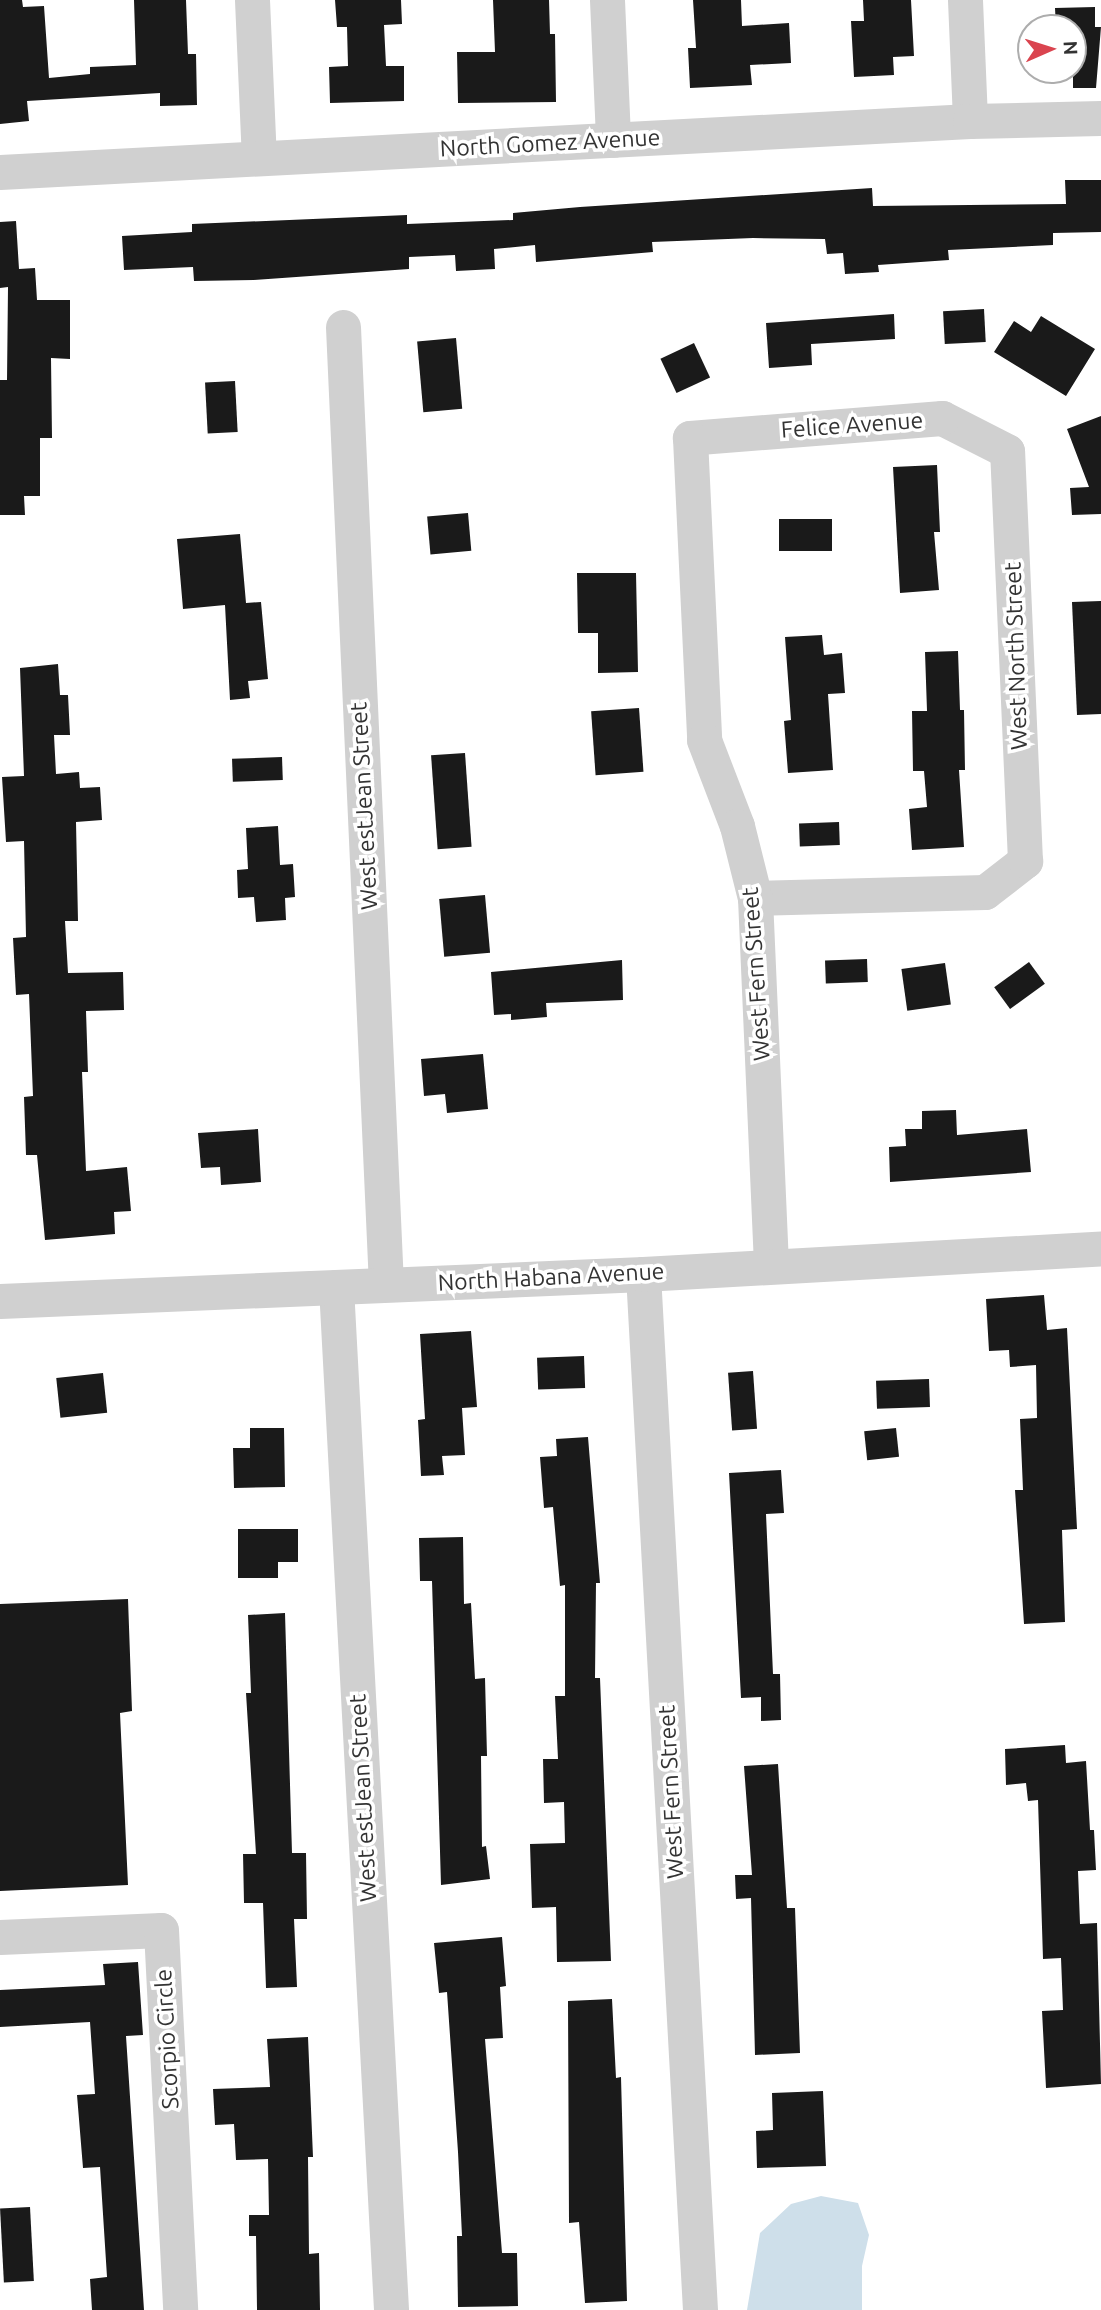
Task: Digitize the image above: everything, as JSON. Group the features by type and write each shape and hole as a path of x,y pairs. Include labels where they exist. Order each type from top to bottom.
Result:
{"street":[{"path":"252,0 260,158"},
{"path":"607,0 614,140"},
{"path":"965,0 970,121"},
{"name":"North Gomez Avenue","path":"0,172 970,121 1101,118"},
{"name":"West estJean Street","path":"343,327 386,1284"},
{"name":"Felice Avenue","path":"690,438 942,418 1007,450"},
{"name":"West Fern Street","path":"690,438 704,740 737,826 755,898 771,1266"},
{"name":"West North Street","path":"755,898 985,892 1025,861 1007,450"},
{"name":"North Habana Avenue","path":"0,1301 643,1273 1101,1248"},
{"name":"West Fern Street","path":"643,1273 700,2310"},
{"name":"West estJean Street","path":"336,1287 391,2310"},
{"name":"Scorpio Circle","path":"0,1937 161,1930 180,2310"}],"water":[{"path":"821,2196 858,2203 869,2235 862,2266 862,2310 747,2310 760,2233 791,2204"}],"building":[{"path":"0,0 22,0 23,7 44,6 49,78 90,74 90,67 136,65 134,0 186,0 188,54 196,54 197,105 160,106 160,93 27,101 29,121 0,124"},
{"path":"335,0 401,0 402,24 384,25 386,66 404,66 404,101 330,103 329,67 348,66 347,27 337,27"},
{"path":"493,0 549,0 550,34 555,34 556,102 458,103 457,52 495,52"},
{"path":"693,0 741,0 742,26 789,23 791,63 750,65 752,85 690,88 688,48 696,48"},
{"path":"863,0 911,0 914,56 893,57 894,75 854,77 851,21 864,21"},
{"path":"1095,7 1095,27 1101,27 1096,88 1073,88 1073,84 1087,84 1087,14 1055,14 1055,8"},
{"path":"1065,180 1101,180 1101,232 1053,233 1053,245 948,250 949,260 878,265 879,272 845,274 843,253 827,254 825,239 753,238 652,242 653,252 536,262 535,245 494,249 495,269 456,271 455,255 409,257 409,269 254,280 194,281 193,267 124,270 122,236 192,232 192,224 407,215 407,224 513,220 513,213 580,207 872,188 873,206 1066,204"},
{"path":"16,221 19,269 35,268 37,300 70,300 70,359 51,358 52,438 40,438 40,496 24,496 25,515 0,515 0,380 7,380 8,287 0,288 0,222"},
{"path":"984,309 986,342 945,344 943,311"},
{"path":"894,314 895,339 811,344 812,365 769,368 766,323"},
{"path":"1041,316 1095,349 1066,396 994,352 1014,321 1031,332"},
{"path":"456,338 462,409 423,412 417,341"},
{"path":"694,343 710,377 677,393 660,359"},
{"path":"235,381 238,432 208,434 205,383"},
{"path":"1101,416 1101,514 1072,515 1070,488 1089,487 1067,429"},
{"path":"937,465 940,532 934,532 939,590 900,593 893,467"},
{"path":"468,513 471,551 430,554 427,517"},
{"path":"779,519 832,519 832,551 779,551"},
{"path":"240,534 246,603 261,602 268,679 248,681 250,698 230,700 225,605 183,609 177,539"},
{"path":"577,573 636,573 638,672 598,673 598,633 578,633"},
{"path":"1101,601 1101,714 1077,715 1072,602"},
{"path":"822,635 824,655 842,653 845,693 828,694 833,770 788,773 784,721 791,720 785,637"},
{"path":"958,651 960,710 964,710 965,770 959,770 964,847 912,850 909,809 927,807 924,771 913,771 912,711 927,711 925,652"},
{"path":"58,664 60,695 68,695 70,735 54,735 56,774 79,772 80,788 100,787 102,820 76,822 78,921 65,921 68,973 123,972 124,1010 86,1011 88,1072 82,1072 86,1171 127,1167 131,1211 114,1212 115,1234 45,1240 37,1155 26,1155 24,1097 33,1096 29,994 16,995 13,938 26,937 24,841 6,842 2,777 24,776 20,668"},
{"path":"639,708 643,772 596,775 591,711"},
{"path":"465,753 472,847 438,849 431,755"},
{"path":"282,757 283,780 233,782 232,759"},
{"path":"839,822 840,845 800,846 799,823"},
{"path":"278,826 280,865 293,864 295,897 285,898 286,920 256,922 254,897 238,898 237,870 248,869 246,828"},
{"path":"485,895 490,953 444,957 439,899"},
{"path":"867,959 868,982 826,983 825,960"},
{"path":"622,960 623,1000 546,1003 547,1017 511,1020 511,1014 494,1015 491,972"},
{"path":"1029,962 1045,984 1010,1009 994,987"},
{"path":"945,963 951,1005 907,1011 901,969"},
{"path":"483,1054 488,1109 447,1113 445,1094 424,1096 421,1059"},
{"path":"956,1110 957,1135 1027,1129 1031,1172 890,1182 889,1147 906,1146 905,1129 922,1129 922,1111"},
{"path":"258,1129 261,1182 221,1185 220,1167 201,1168 198,1133"},
{"path":"1044,1295 1047,1330 1067,1328 1077,1529 1062,1530 1065,1622 1024,1624 1015,1490 1023,1490 1020,1419 1037,1418 1036,1365 1010,1367 1009,1350 989,1351 986,1299"},
{"path":"471,1331 477,1407 462,1408 465,1455 442,1456 444,1475 421,1476 418,1420 425,1419 420,1334"},
{"path":"584,1356 585,1388 538,1390 537,1358"},
{"path":"753,1371 757,1429 732,1431 728,1373"},
{"path":"103,1373 107,1413 60,1418 56,1378"},
{"path":"929,1379 930,1407 877,1409 876,1381"},
{"path":"250,1428 284,1428 285,1487 234,1488 233,1448 250,1448"},
{"path":"896,1428 899,1457 867,1460 864,1431"},
{"path":"588,1437 600,1583 596,1583 595,1678 600,1678 611,1961 557,1962 556,1907 532,1908 530,1844 565,1843 564,1802 544,1803 543,1759 558,1759 555,1696 565,1696 565,1585 560,1586 553,1507 544,1508 540,1457 557,1456 556,1439"},
{"path":"781,1470 784,1513 766,1514 773,1674 780,1674 781,1720 761,1721 761,1697 741,1698 729,1473"},
{"path":"238,1529 298,1529 298,1562 278,1562 278,1578 238,1578"},
{"path":"463,1537 464,1604 471,1603 475,1679 485,1678 487,1756 481,1756 482,1847 486,1846 490,1879 441,1885 432,1581 420,1581 419,1538"},
{"path":"128,1599 132,1711 120,1713 128,1885 0,1891 0,1604"},
{"path":"285,1613 292,1853 306,1853 307,1919 294,1919 297,1987 266,1988 263,1903 244,1903 243,1854 256,1854 246,1693 251,1693 248,1615"},
{"path":"1065,1745 1066,1763 1086,1761 1090,1830 1094,1830 1096,1870 1078,1871 1080,1924 1097,1923 1101,2084 1046,2088 1042,2011 1063,2010 1061,1958 1043,1959 1038,1800 1028,1801 1026,1783 1006,1785 1005,1749"},
{"path":"778,1764 787,1908 795,1908 800,2053 755,2055 751,1898 736,1899 735,1875 752,1875 744,1766"},
{"path":"502,1937 506,1986 500,1987 503,2038 485,2039 502,2253 517,2253 518,2306 458,2307 457,2236 462,2236 458,2152 447,1992 439,1993 434,1943"},
{"path":"138,1962 143,2035 126,2036 144,2310 92,2310 90,2279 107,2277 100,2167 83,2168 77,2095 95,2094 90,2022 0,2027 0,1990 105,1985 103,1964"},
{"path":"612,1999 616,2078 621,2077 627,2301 585,2303 579,2222 569,2223 568,2001"},
{"path":"308,2037 313,2157 308,2157 309,2254 319,2253 320,2310 257,2310 256,2236 249,2236 249,2215 269,2215 268,2159 236,2160 234,2124 215,2125 213,2089 270,2087 267,2039"},
{"path":"823,2091 826,2166 757,2168 756,2131 773,2130 772,2093"},
{"path":"30,2207 34,2281 4,2282 0,2209"}]}
